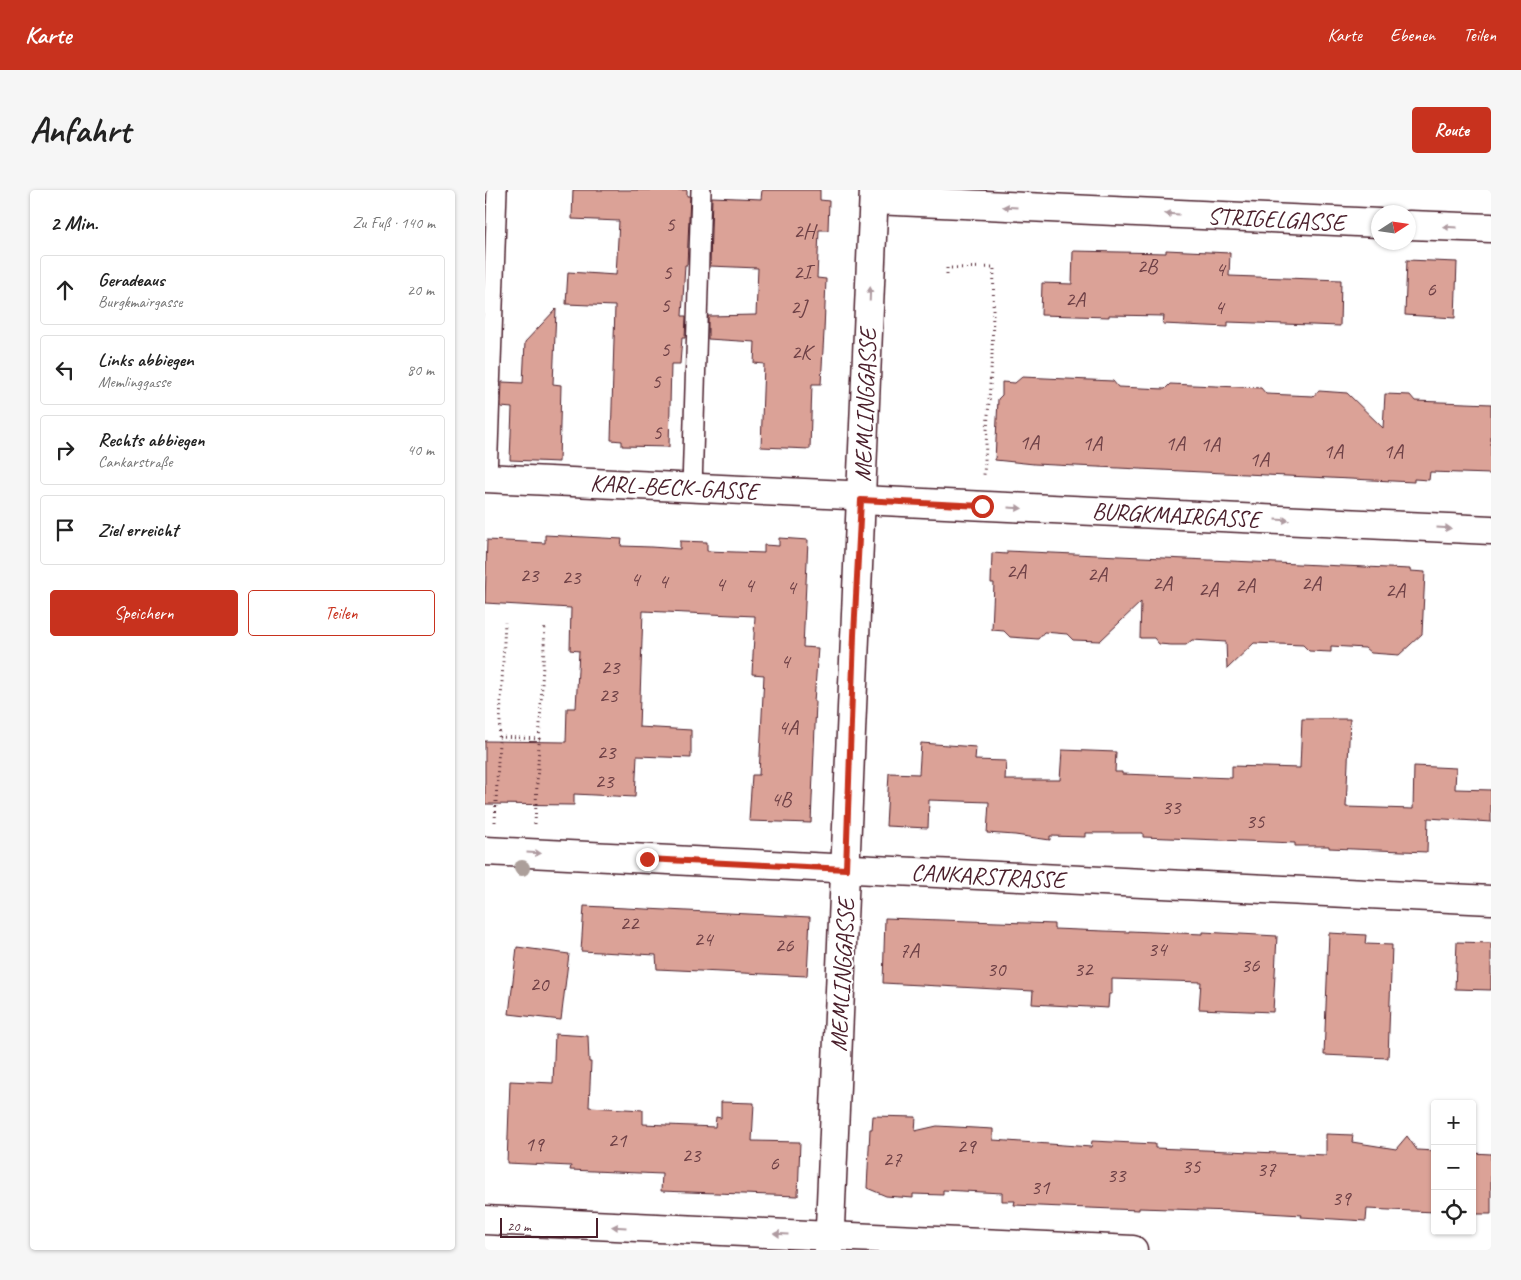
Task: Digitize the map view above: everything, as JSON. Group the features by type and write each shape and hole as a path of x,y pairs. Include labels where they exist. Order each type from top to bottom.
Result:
{"street":[{"name":"STRIGELGASSE","path":"874,195 1371,223"},
{"name":"MEMLINGGASSE","path":"830,1243 854,635 874,195"},
{"path":"1416,225 1491,228"},
{"name":"KARL-BECK-GASSE","path":"486,478 848,495 861,500"},
{"name":"BURGKMAIRGASSE","path":"861,500 1491,530"},
{"name":"CANKARSTRASSE","path":"489,851 1491,900"},
{"path":"485,1220 830,1243 1133,1250"}],"lane":[{"path":"486,478 497,190"},
{"path":"692,488 701,190"}],"path":[{"path":"947,274 947,268 994,267 982,506"},
{"path":"489,851 499,737 505,622"},
{"path":"534,853 545,625"},
{"path":"499,737 540,739"}],"building":[{"path":"573,190 687,190 687,196 690,196 687,265 685,265 682,316 686,316 685,338 682,338 680,364 671,364 669,447 622,446 622,441 611,440 615,306 566,304 568,272 616,275 619,221 572,219"},
{"path":"762,190 820,190 820,200 829,201 828,230 819,230 817,278 826,279 824,332 821,384 812,384 810,449 761,447 764,364 754,363 755,342 708,339 708,316 756,315 758,268 710,266 712,197 761,199"},
{"path":"1166,250 1230,253 1229,276 1341,280 1340,326 1228,322 1228,327 1163,324 1164,316 1041,315 1042,283 1072,284 1073,251 1166,253"},
{"path":"1407,260 1457,262 1455,318 1405,315"},
{"path":"556,309 553,384 561,385 559,462 510,460 512,408 501,407 502,382 523,383 525,342"},
{"path":"1022,377 1113,381 1118,387 1165,389 1170,384 1261,388 1266,394 1313,396 1319,391 1347,393 1383,428 1385,394 1410,395 1415,401 1491,404 1491,474 1430,472 1429,480 1414,479 1414,482 1034,464 995,460 998,399 1002,395 1002,382 1015,383"},
{"path":"545,535 622,539 621,546 680,549 680,541 707,542 707,551 764,553 764,545 779,546 779,538 808,540 803,647 818,648 814,702 816,702 811,823 749,821 752,775 759,775 764,675 752,674 755,616 643,611 639,727 691,730 691,758 637,756 635,797 574,794 574,805 485,804 485,741 566,742 567,708 576,708 579,651 570,650 571,608 485,603 487,540 545,543"},
{"path":"1007,551 1410,569 1410,571 1425,572 1422,634 1399,655 1371,653 1365,648 1331,646 1331,652 1309,651 1303,645 1254,643 1227,669 1226,642 1192,640 1186,645 1171,645 1159,644 1154,638 1140,638 1141,602 1100,641 1073,640 1067,634 1044,632 1038,639 1010,637 1004,631 992,630 994,583 991,583 992,553 1007,554"},
{"path":"1302,719 1350,719 1346,807 1413,809 1414,766 1456,768 1455,789 1491,790 1491,822 1428,818 1427,852 1329,848 1329,846 1295,846 1295,843 1143,837 1143,833 1085,833 1085,837 1050,836 1050,840 987,833 989,802 929,800 928,828 886,826 889,773 919,774 921,743 976,747 975,760 1006,761 1005,780 1060,780 1062,750 1116,752 1115,772 1122,772 1122,774 1232,778 1232,766 1300,768"},
{"path":"584,906 810,917 807,976 657,969 656,955 581,951"},
{"path":"885,918 1054,924 1054,929 1203,934 1203,932 1277,936 1273,1012 1199,1009 1201,982 1112,979 1112,994 1109,994 1108,1008 1032,1004 1033,991 883,983"},
{"path":"1329,933 1366,935 1365,944 1392,945 1388,1058 1324,1055"},
{"path":"1457,942 1491,943 1491,990 1455,989"},
{"path":"517,947 569,954 561,1020 509,1014"},
{"path":"555,1034 588,1036 589,1062 591,1062 589,1107 643,1110 643,1124 715,1127 716,1117 721,1118 721,1102 754,1103 752,1141 800,1142 798,1196 661,1191 662,1174 570,1170 571,1166 507,1163 510,1081 553,1083"},
{"path":"873,1116 916,1117 915,1131 937,1126 993,1129 993,1140 1091,1147 1092,1141 1155,1144 1155,1148 1326,1155 1326,1134 1353,1135 1352,1142 1396,1149 1407,1136 1417,1150 1431,1151 1431,1212 1367,1209 1366,1221 1232,1211 1139,1208 1139,1210 1014,1205 1015,1201 1002,1201 1002,1193 943,1190 943,1195 913,1194 913,1198 886,1196 867,1188 870,1129 872,1129"},
{"path":"1476,1153 1491,1154 1491,1214 1476,1214"}],"route":[{"path":"647,859 846,869 854,635 861,500 982,506"}]}
